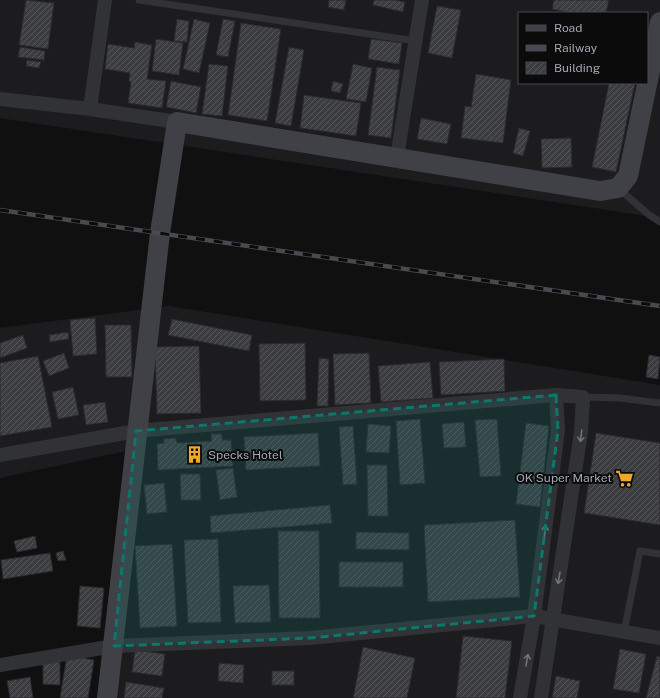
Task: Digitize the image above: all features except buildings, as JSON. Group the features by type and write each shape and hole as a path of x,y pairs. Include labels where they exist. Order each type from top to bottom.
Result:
{"main road":[{"path":"648,80 660,22"},
{"path":"107,698 114,646 136,431 160,233 177,122 600,191 618,188 628,176 647,84"}],"street":[{"path":"90,109 105,0"},
{"path":"397,157 422,0"},
{"path":"0,99 90,109 177,122"},
{"path":"520,698 534,616 558,430 556,395"},
{"path":"0,455 136,431 556,395 583,397 582,432 541,698"},
{"path":"0,665 114,646 310,638 534,616 660,638"}],"lane":[{"path":"139,0 416,41"},
{"path":"618,188 648,214 660,222"},
{"path":"583,397 620,398 660,403"},
{"path":"624,632 640,551 660,554"}],"highlighted area":[{"path":"556,395 558,430 534,616 310,638 114,646 136,431"}],"shaded area":[{"path":"0,0 660,0 660,218 0,118"},
{"path":"169,306 660,385 660,698 111,698 140,448 0,478 0,328"}],"railway":[{"path":"0,210 660,306"}],"place":[{"name":"Specks Hotel","path":"195,455"},
{"name":"OK Super Market","path":"625,478"}]}
